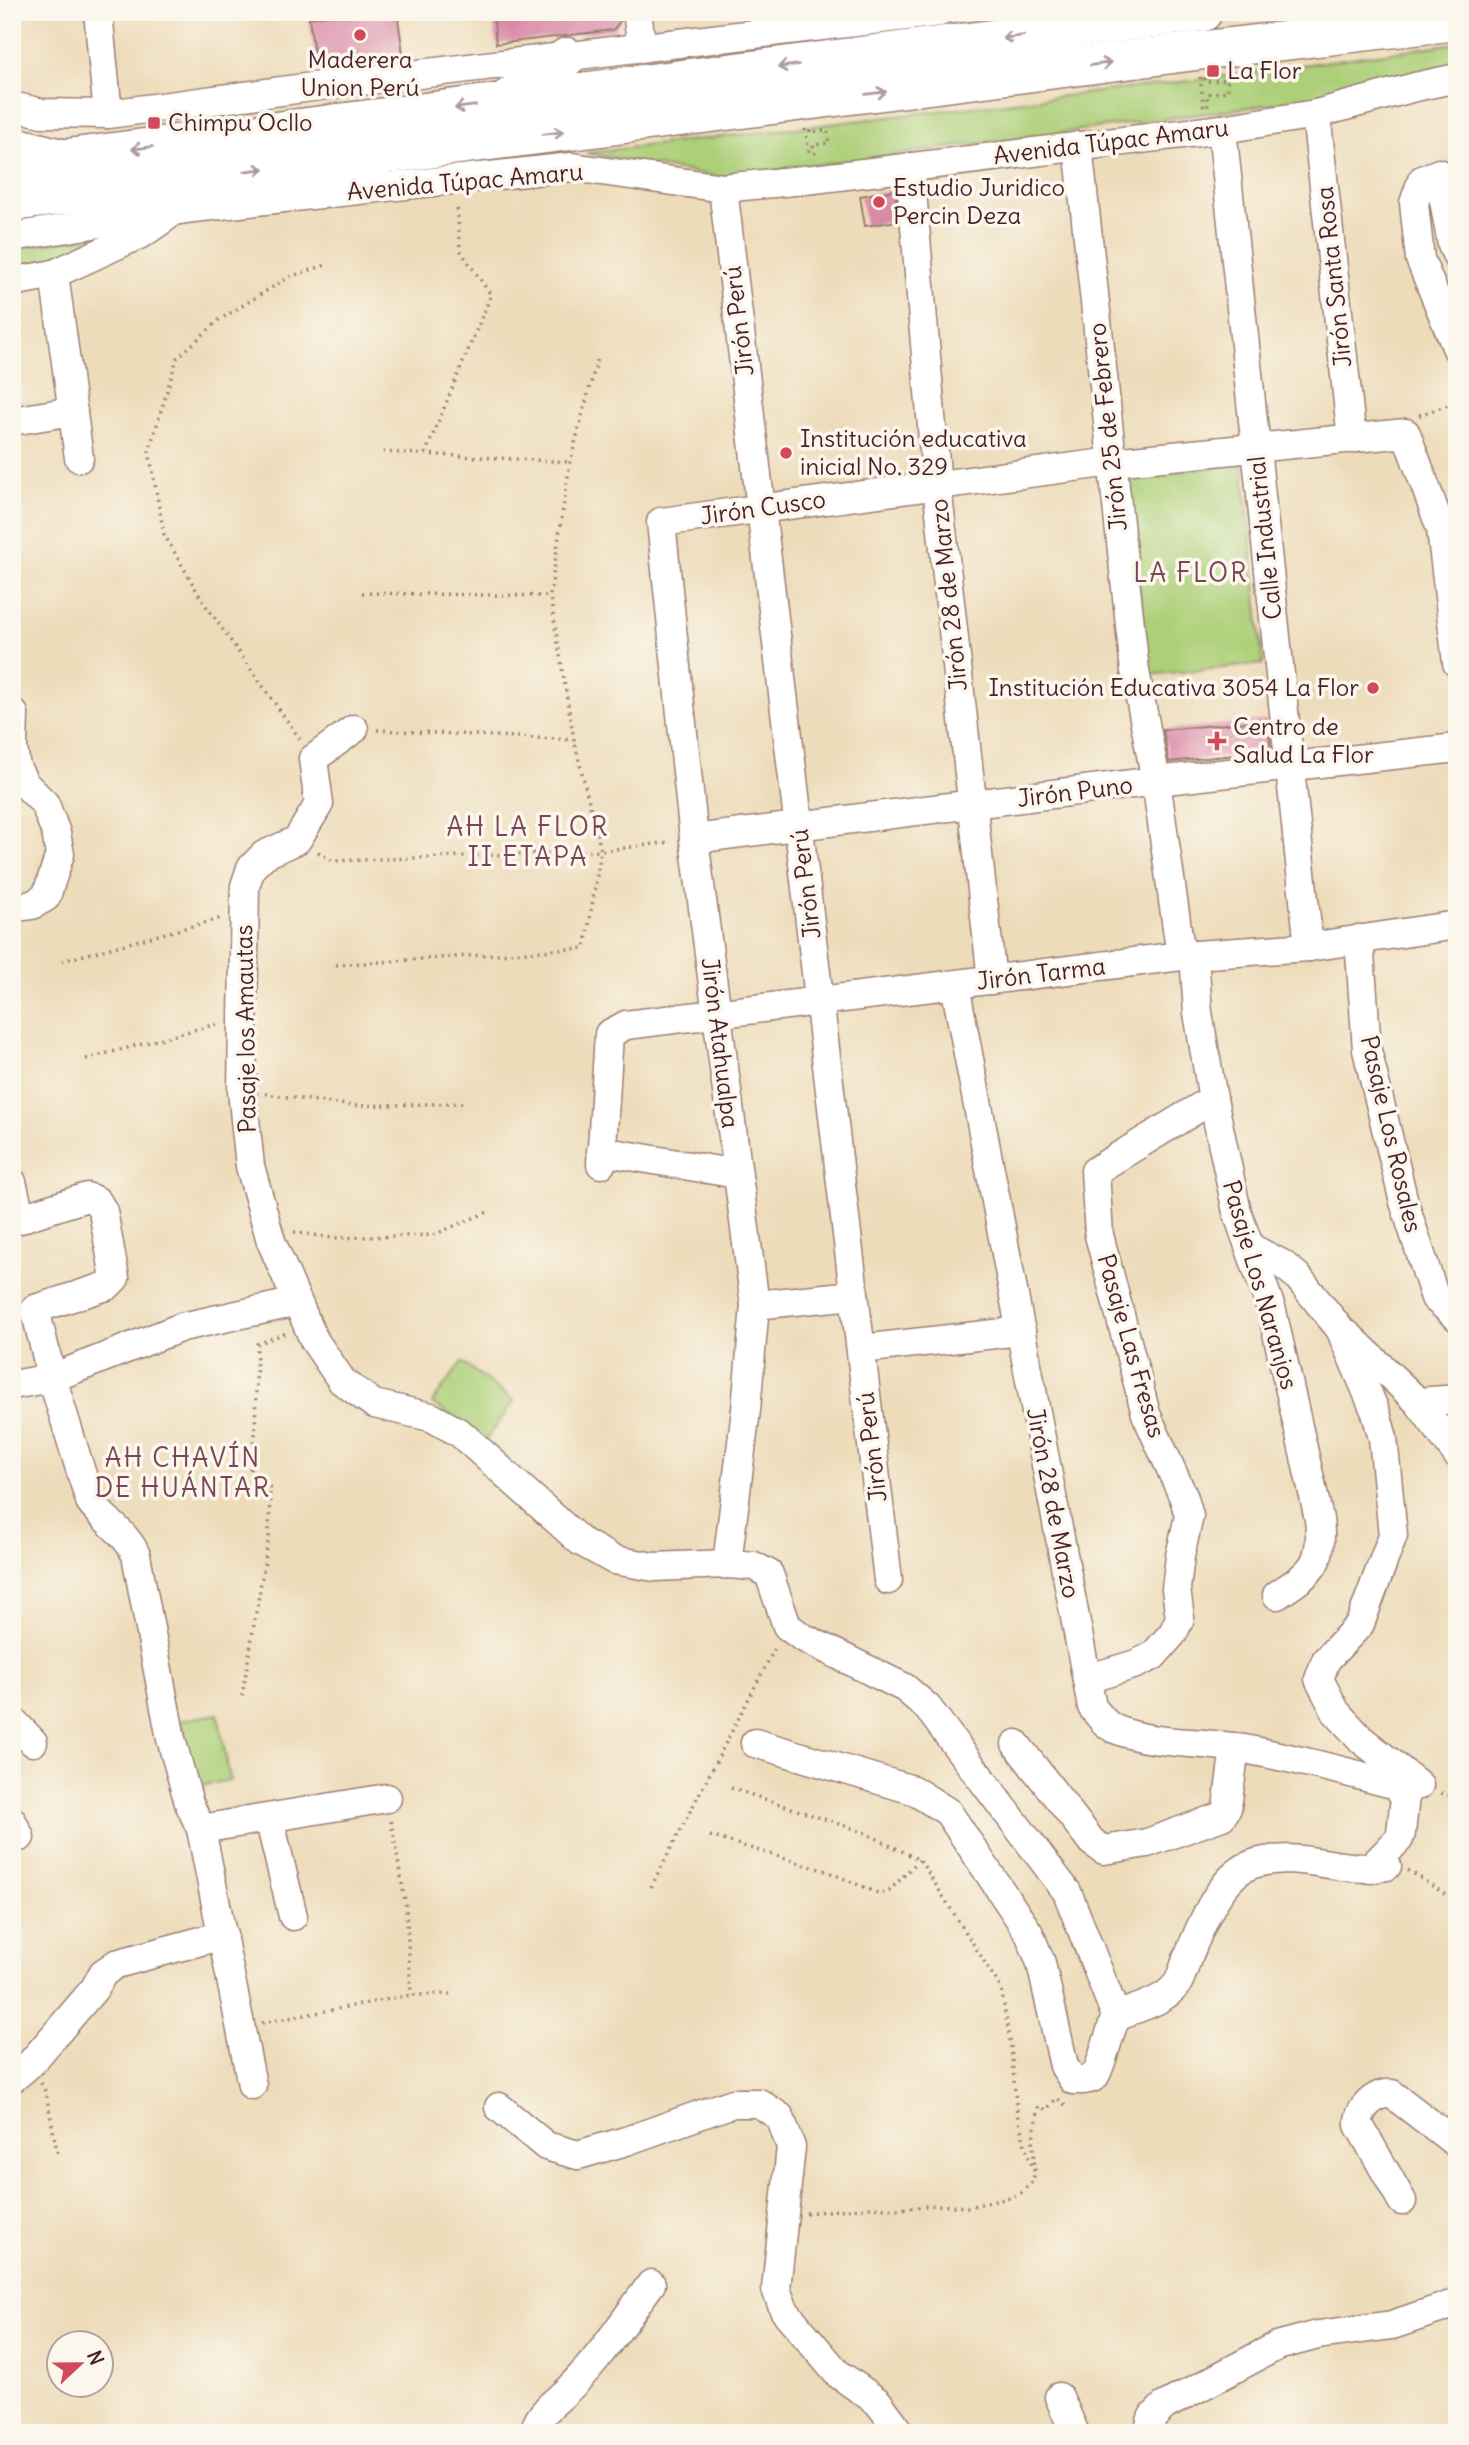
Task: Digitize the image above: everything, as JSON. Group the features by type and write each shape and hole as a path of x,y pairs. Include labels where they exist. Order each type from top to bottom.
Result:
{"highway":[{"name":"Avenida Túpac Amaru","path":"12,167 79,168 502,103 1203,12"},
{"name":"Avenida Túpac Amaru","path":"12,202 79,168 184,199 802,103 1196,51 1457,21"},
{"path":"502,103 568,57"}],"main road":[{"path":"12,144 79,168"}],"street":[{"path":"98,12 108,114"},
{"path":"637,12 642,48"},
{"path":"12,106 42,113 108,114 939,12"},
{"name":"Avenida Túpac Amaru","path":"12,237 184,199 456,180 572,167 723,188 1222,129 1316,114 1457,78"},
{"name":"Jirón Santa Rosa","path":"1316,114 1352,439"},
{"name":"Calle Industrial","path":"1222,129 1308,947"},
{"name":"Jirón 25 de Febrero","path":"1078,146 1135,676 1187,955"},
{"name":"Jirón 28 de Marzo","path":"910,167 937,486 992,980"},
{"path":"1457,256 1452,245 1439,173 1422,180 1414,203 1420,259 1457,349"},
{"name":"Jirón Perú","path":"723,188 888,1580"},
{"path":"12,282 54,274 144,233 184,199"},
{"path":"54,274 79,458"},
{"path":"12,421 73,411"},
{"path":"1406,433 1449,528 1457,663"},
{"name":"Jirón Cusco","path":"661,522 1112,462 1406,433"},
{"name":"Jirón Atahualpa","path":"661,522 694,839 755,1305 747,1410 727,1564"},
{"path":"12,908 32,905 46,897 60,854 45,804 25,784 16,767 13,748 15,714"},
{"path":"297,840 319,804 313,759 354,729"},
{"name":"Jirón Puno","path":"694,839 1156,781 1457,748"},
{"name":"Pasaje los Amautas","path":"297,840 264,855 251,868 245,886 242,1091 250,1166 267,1228 314,1340 342,1381 374,1404 431,1417 460,1433 580,1541 614,1560 654,1567 727,1564 754,1566 769,1574 787,1626"},
{"name":"Jirón Tarma","path":"737,1174 601,1157 609,1034 626,1025 1187,955 1308,947 1457,925"},
{"name":"Pasaje Los Rosales","path":"1359,939 1367,1050 1404,1202 1435,1298 1457,1317"},
{"name":"Pasaje Los Naranjos","path":"1187,955 1237,1212 1272,1311 1319,1519 1322,1542 1316,1559 1307,1575 1277,1595"},
{"name":"Jirón 28 de Marzo","path":"955,985 1092,1707 1105,1723 1116,1730 1151,1738 1235,1747 1286,1756 1396,1784 1405,1797 1401,1833 1370,1869"},
{"name":"Pasaje Las Fresas","path":"1087,1679 1153,1656 1173,1633 1180,1618 1176,1589 1189,1516 1184,1498 1146,1414 1100,1235 1095,1173 1097,1169 1213,1099"},
{"path":"12,1182 17,1220 87,1197 97,1201 103,1211 115,1278 107,1286 35,1309 52,1378 90,1501 97,1512 130,1541 136,1555 171,1739 189,1803 201,1829 252,2085"},
{"path":"1251,1248 1282,1264 1297,1276 1340,1329 1418,1402 1457,1454"},
{"path":"755,1305 854,1296"},
{"path":"12,1385 52,1378 182,1327 303,1313"},
{"path":"1116,2016 1158,2000 1177,1984 1204,1919 1227,1883 1251,1865 1292,1858 1370,1869 1397,1864 1405,1857 1423,1795 1419,1786 1362,1741 1336,1712 1320,1679 1326,1661 1360,1624 1394,1530 1383,1437 1376,1413 1340,1329"},
{"path":"860,1349 1021,1331"},
{"path":"1418,1402 1457,1399"},
{"path":"755,1742 913,1790 948,1812 1029,1933 1041,1963 1064,2066 1073,2080 1083,2081 1095,2076 1101,2066 1104,2046 1116,2016 1068,1892 927,1707 905,1688 803,1637 787,1626"},
{"path":"12,1720 33,1742"},
{"path":"1016,1744 1092,1842 1104,1850 1147,1843 1222,1816 1227,1808 1235,1747"},
{"path":"201,1829 387,1798"},
{"path":"270,1818 293,1916"},
{"path":"12,1821 20,1838 12,1836"},
{"path":"22,2071 95,1988 103,1973 116,1964 223,1935"},
{"path":"1402,2201 1359,2125 1359,2114 1381,2093 1392,2094 1457,2144"},
{"path":"499,2107 546,2146 578,2155 626,2141 733,2102 759,2103 780,2117 791,2147 776,2289 784,2310 837,2372 878,2402 901,2433"},
{"path":"535,2433 535,2427 551,2405 579,2379 651,2284"},
{"path":"1148,2433 1152,2418 1164,2406 1277,2346 1318,2335 1392,2325 1457,2303"},
{"path":"1059,2397 1075,2433"}],"path":[{"path":"1200,76 1204,76 1205,82 1227,79 1228,91 1207,94 1209,109 1204,109 1200,76"},
{"path":"809,124 810,132 827,130 829,143 813,145 815,160 811,160 805,125 809,124"},
{"path":"425,454 491,295 460,250 456,180"},
{"path":"313,759 202,600 164,534 149,451 177,358 219,320 289,277 326,265"},
{"path":"336,965 584,948 601,851 573,740 550,596 570,462 597,359"},
{"path":"1406,433 1415,416 1457,402"},
{"path":"383,452 570,462"},
{"path":"362,593 550,596"},
{"path":"354,729 573,740"},
{"path":"297,840 333,861 601,851 694,839"},
{"path":"62,961 244,912"},
{"path":"86,1059 243,1017"},
{"path":"242,1091 354,1106 465,1103"},
{"path":"267,1228 332,1238 433,1235 489,1211"},
{"path":"242,1696 269,1536 270,1487 250,1471 255,1434 257,1343 303,1313"},
{"path":"650,1886 787,1626"},
{"path":"731,1788 863,1832 920,1860 1001,1988 1011,2047 1017,2113 1027,2153 1035,2172"},
{"path":"387,1798 405,1906 411,1995"},
{"path":"710,1836 826,1871 880,1894 889,1891 920,1860"},
{"path":"1397,1864 1457,1902"},
{"path":"241,2027 411,1995 450,1994"},
{"path":"22,2071 46,2093 58,2156"},
{"path":"783,2224 817,2211 936,2205 967,2207 1009,2198 1021,2193 1032,2182 1035,2172 1034,2139 1038,2108 1041,2106 1046,2110 1056,2098 1069,2108"}],"green space":[{"path":"1457,43 1457,64 1318,98 723,178 586,153 1190,81"},
{"path":"124,233 57,263 12,271 12,248"},
{"path":"1243,464 1263,664 1148,675 1128,475"},
{"path":"462,1362 514,1401 485,1441 432,1403"},
{"path":"218,1714 230,1780 193,1787 181,1720"}],"building":[{"path":"332,12 397,12 403,54 316,67 309,18"},
{"path":"493,12 621,12 621,20 613,30 496,44"},
{"path":"895,190 898,221 865,226 860,196"},
{"name":"Centro de Salud La Flor","path":"1268,720 1271,751 1169,762 1163,730"}],"place":[{"name":"Maderera Union Perú","path":"360,35"},
{"name":"La Flor","path":"1213,71"},
{"name":"Chimpu Ocllo","path":"154,123"},
{"name":"Estudio Juridico Percin Deza","path":"879,202"},
{"name":"Institución educativa inicial No. 329","path":"786,453"},
{"name":"Institución Educativa 3054 La Flor","path":"1373,688"},
{"name":"Centro de Salud La Flor","path":"1217,741"}],"district":[{"name":"LA FLOR","path":"1191,573"},
{"name":"AH LA FLOR II ETAPA","path":"528,842"},
{"name":"AH CHAVÍN DE HUÁNTAR","path":"183,1473"}]}
